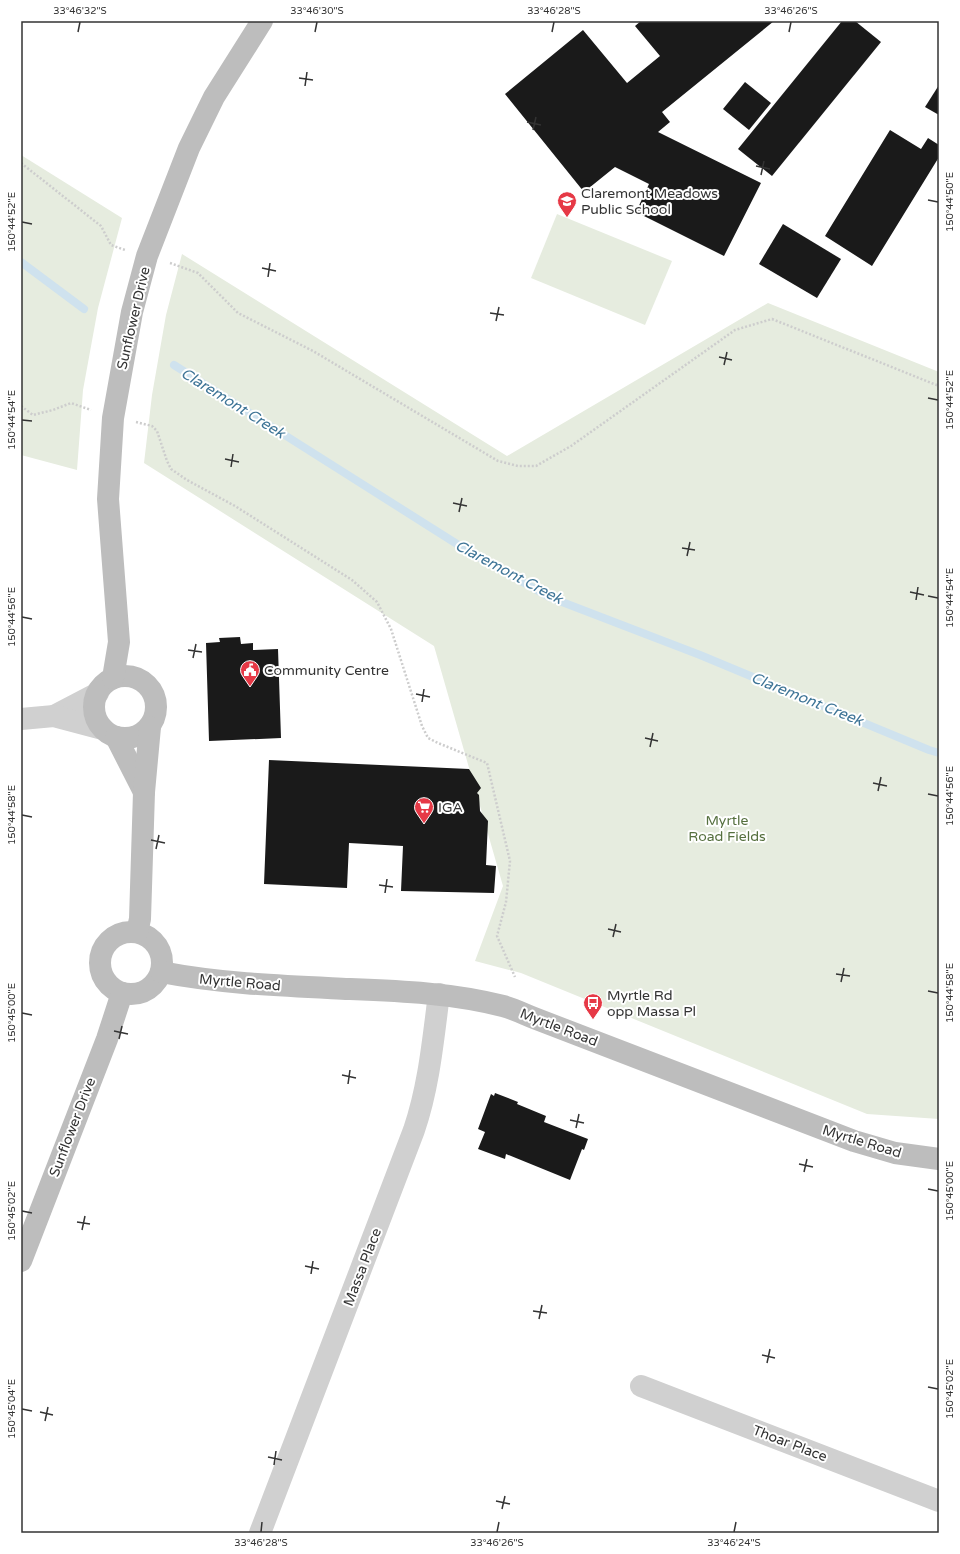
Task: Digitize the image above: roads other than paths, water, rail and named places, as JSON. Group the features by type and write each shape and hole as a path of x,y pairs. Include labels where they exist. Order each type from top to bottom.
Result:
{"street":[{"name":"Sunflower Drive","path":"113,678 118,642 108,499 113,418 132,312 148,256 188,148 214,97 262,21"},
{"path":"21,719 54,716 127,739 142,734 155,718 157,708 154,692 118,642"},
{"path":"144,792 109,733 97,720 94,709 98,693 104,684 113,678 124,675 135,677 147,683"},
{"path":"54,716 98,693"},
{"path":"137,932 140,919 144,792 150,726"},
{"path":"127,932 137,932 152,940 158,947 161,955 161,972 154,984 142,993 122,993 113,988 106,981 101,972 100,961 102,950 108,942 117,935 127,932"},
{"name":"Myrtle Road","path":"161,972 210,981 439,994 482,1001 504,1007 854,1142 895,1153 939,1159"},
{"name":"Sunflower Drive","path":"21,1260 107,1039 122,993"},
{"name":"Massa Place","path":"260,1533 422,1107 439,994"},
{"name":"Thoar Place","path":"641,1386 939,1501"}],"waterway":[{"name":"Claremont Creek","path":"21,262 84,309"},
{"name":"Claremont Creek","path":"174,365 468,551 549,597 700,655 939,753"}],"place":[{"name":"Claremont Meadows Public School","path":"567,218"},
{"name":"Community Centre","path":"250,687"},
{"name":"IGA","path":"424,824"},
{"name":"Myrtle Rd opp Massa Pl","path":"593,1020"}],"park label":[{"name":"Myrtle Road Fields","path":"727,828"}]}
